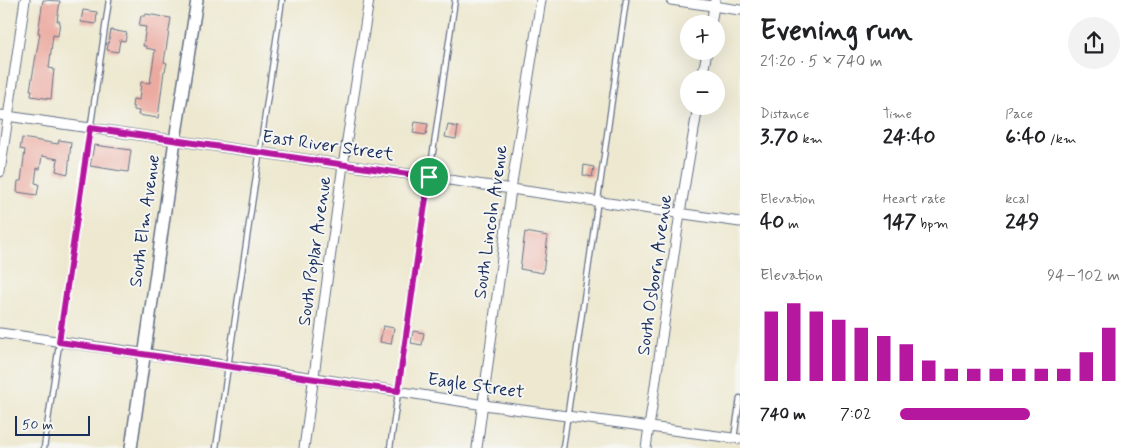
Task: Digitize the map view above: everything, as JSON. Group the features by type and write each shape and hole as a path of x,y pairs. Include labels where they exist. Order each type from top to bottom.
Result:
{"street":[{"path":"0,172 4,116 24,0"},
{"name":"South Elm Avenue","path":"131,448 197,0"},
{"name":"South Poplar Avenue","path":"304,448 343,164 369,0"},
{"name":"South Lincoln Avenue","path":"477,448 511,189 541,0"},
{"path":"671,0 714,3 740,10"},
{"name":"South Osborn Avenue","path":"646,448 680,213 696,115"},
{"name":"East River Street","path":"4,116 740,222"},
{"name":"Eagle Street","path":"0,333 315,378 484,405 737,439"}],"lane":[{"path":"44,448 109,0"},
{"path":"216,448 282,0"},
{"path":"390,448 455,0"},
{"path":"563,448 626,0"},
{"path":"737,439 740,398"}],"building":[{"path":"43,0 60,1 57,21 60,21 58,36 53,35 49,68 54,69 51,99 31,96 32,90 30,90 40,33 38,33"},
{"path":"83,10 97,12 96,24 81,22"},
{"path":"146,14 171,18 164,62 167,63 164,71 158,118 138,115 139,111 134,110 134,107 132,107 133,99 139,100 141,82 150,83 155,50 143,46 146,27 139,26 141,16"},
{"path":"111,30 127,33 125,41 120,40 118,52 107,50"},
{"path":"415,122 428,124 426,135 413,133"},
{"path":"448,125 458,127 456,139 445,137"},
{"path":"22,138 58,144 59,140 71,142 68,174 56,171 58,159 42,156 40,169 37,168 35,183 39,184 37,195 17,192 18,181 21,181 25,150 20,149"},
{"path":"94,145 131,150 128,172 90,166"},
{"path":"584,165 594,167 592,177 583,175"},
{"path":"525,232 548,236 543,273 520,269"},
{"path":"383,326 394,328 391,344 380,342"},
{"path":"413,331 424,333 422,345 411,343"}],"route":[{"path":"90,128 429,177 398,391 59,342 90,128"}]}
